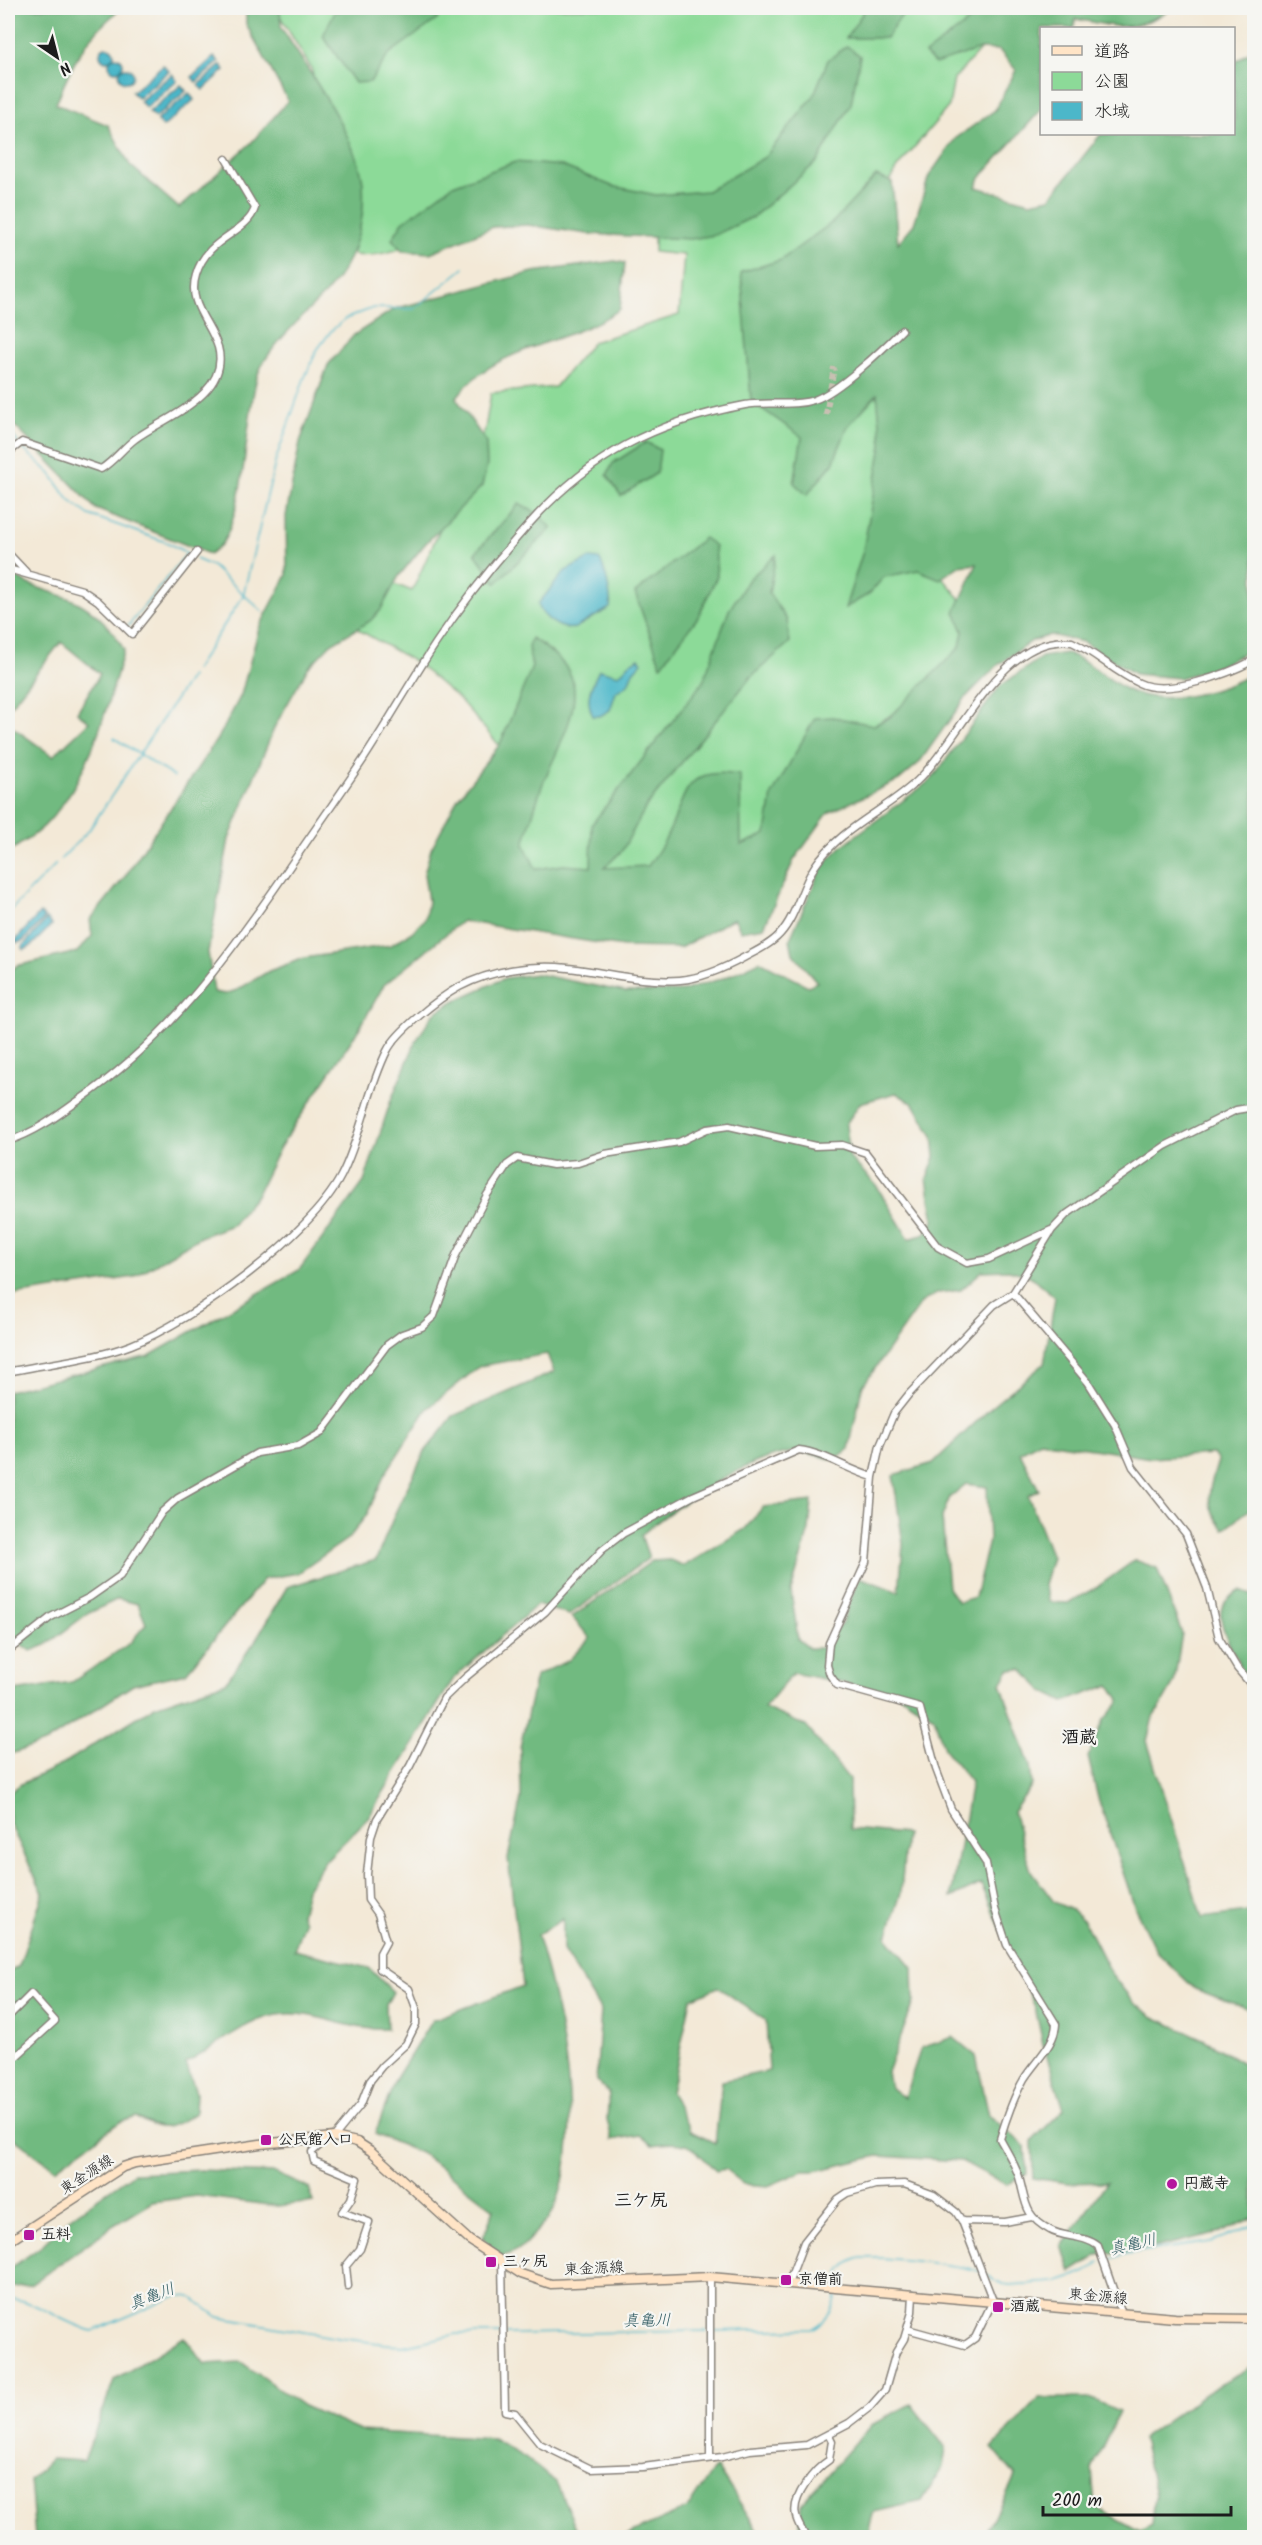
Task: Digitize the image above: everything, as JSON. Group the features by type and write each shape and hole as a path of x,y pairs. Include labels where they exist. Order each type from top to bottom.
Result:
{"main road":[{"name":"東金源線","path":"8,2242 123,2167 135,2163 260,2144 332,2137 357,2142 371,2151 470,2240 521,2274 551,2284 710,2277 1175,2318 1254,2319"}],"street":[{"path":"8,453 22,442 100,469 113,462 134,440 204,394 213,382 219,368 218,346 197,307 194,296 195,277 201,259 210,248 252,217 255,208 225,159"},
{"path":"8,1142 46,1124 135,1059 202,989 260,910 361,763 436,644 494,565 565,488 613,451 666,425 717,410 766,402 796,404 825,395 902,330"},
{"path":"8,569 26,572 42,580 82,590 98,601 132,634 196,552"},
{"path":"8,553 26,572"},
{"path":"8,1371 130,1346 200,1306 266,1260 316,1212 336,1184 357,1137 388,1048 402,1032 458,988 498,973 546,967 646,980 688,979 722,969 765,946 780,935 806,882 828,850 920,778 980,697 1018,660 1038,646 1060,640 1071,642 1138,683 1157,688 1204,679 1254,660"},
{"path":"1121,2312 1106,2265 1094,2242 1053,2232 1026,2210 1019,2176 1000,2139 1018,2090 1052,2040 1056,2024 1007,1945 995,1909 986,1863 951,1809 936,1769 920,1708 837,1685 827,1665 829,1642 834,1626 866,1562 873,1477 886,1429 909,1394 994,1305 1013,1293 1052,1230 1085,1200 1165,1146 1236,1110 1254,1107"},
{"path":"8,1651 51,1617 90,1597 120,1576 162,1512 178,1498 257,1453 298,1446 321,1433 387,1345 402,1334 422,1327 434,1316 461,1245 502,1171 517,1158 553,1165 578,1163 605,1154 679,1142 708,1129 729,1126 815,1146 842,1145 866,1153 938,1247 967,1263 989,1259 1052,1230"},
{"path":"1013,1293 1088,1382 1115,1425 1133,1467 1186,1534 1207,1588 1219,1638 1254,1688"},
{"path":"348,2286 346,2266 360,2250 369,2222 342,2212 351,2199 357,2179 314,2161 312,2152 332,2137 361,2104 370,2081 382,2066 406,2044 416,2024 416,2008 409,1989 380,1969 380,1953 386,1942 385,1935 368,1900 366,1874 376,1819 410,1766 444,1698 545,1612 602,1550 662,1512 799,1450 810,1451 853,1471 873,1477"},
{"path":"8,2017 31,1994 55,2021 8,2064"},
{"path":"788,2284 804,2242 811,2231 838,2199 847,2193 875,2185 904,2184 934,2195 948,2204 962,2221 993,2301 975,2338 965,2345 907,2329"},
{"path":"962,2221 1005,2223 1032,2217"},
{"path":"502,2262 505,2411 515,2413 540,2444 591,2469 643,2467 750,2450 807,2445 829,2435 870,2407 885,2390 896,2352 912,2312 913,2294"},
{"path":"710,2277 710,2458"},
{"path":"806,2538 796,2516 795,2507 815,2469 829,2460 832,2441 829,2435"}],"green space":[{"path":"8,8 122,8 89,40 68,75 56,104 108,125 130,165 179,208 251,143 288,101 246,24 246,8 280,8 281,27 330,104 360,167 363,199 356,243 335,282 287,332 261,366 253,396 241,485 231,526 223,542 209,554 96,509 8,419"},
{"path":"275,8 1011,8 995,33 954,79 949,106 897,168 880,197 876,372 932,565 974,615 977,635 917,699 865,731 762,848 727,842 660,871 493,877 529,780 460,700 415,662 343,621 365,572 412,591 485,429 491,393 555,387 593,342 679,315 684,255 654,252 654,213 548,178 480,215 425,240 375,255 354,255 354,212 311,68"},
{"path":"346,8 426,8 438,19 389,54 370,82 355,83 323,36 334,13"},
{"path":"866,8 907,8 886,38 846,38"},
{"path":"987,8 1174,8 1136,25 1105,25 1076,19 1074,27 1040,27 1040,111 980,178 976,187 1030,202 1050,198 1100,135 1235,135 1235,62 1254,49 1254,648 1215,668 1179,678 1135,674 1083,642 1050,635 1032,641 998,665 966,697 919,763 899,780 828,813 794,860 764,927 741,931 734,918 680,948 623,947 462,921 384,985 359,1029 280,1147 257,1194 232,1225 200,1237 134,1277 8,1296 8,975 16,966 77,952 92,936 90,920 124,878 221,733 241,695 259,628 287,575 286,516 300,442 328,365 354,335 394,309 533,272 615,261 625,263 620,309 600,321 491,366 472,380 456,398 486,442 487,465 482,486 425,544 399,576 380,611 370,621 331,644 308,668 275,726 229,839 208,952 214,992 225,994 237,990 269,971 304,958 391,945 412,932 425,919 428,901 424,874 431,849 458,798 500,744 532,667 528,647 531,638 559,659 568,670 574,688 574,702 566,732 542,786 524,844 536,869 563,865 591,867 592,824 703,682 729,610 749,579 776,555 769,593 787,620 790,642 750,678 646,807 622,851 604,868 648,866 666,838 688,788 696,780 706,775 720,773 740,775 741,845 766,834 772,795 815,718 833,717 874,725 889,718 960,647 963,631 955,612 977,564 959,566 940,579 918,570 884,577 869,594 845,608 863,551 882,445 877,394 848,426 833,463 807,495 794,483 802,437 751,401 741,272 781,260 834,221 876,176 892,182 898,243 914,224 929,176 955,139 995,110 1016,70 999,50 980,49 935,64 925,54"},
{"path":"847,46 860,56 851,104 818,161 753,217 715,235 691,239 588,234 528,225 493,227 430,253 402,251 392,239 403,222 453,185 515,162 562,166 612,186 656,195 707,191 765,157 813,97 828,60"},
{"path":"646,442 660,450 657,473 621,496 607,475 613,463"},
{"path":"519,504 537,513 552,528 496,583 475,553"},
{"path":"704,538 715,546 717,576 698,617 661,666 635,593"},
{"path":"8,571 23,581 83,605 110,628 124,650 95,740 75,784 63,804 44,826 8,853 8,764 13,750 8,744 8,724 53,756 89,722 77,712 100,674 61,642 8,709"},
{"path":"1066,653 1085,662 1134,693 1164,698 1212,691 1254,672 1254,1506 1224,1529 1210,1504 1210,1489 1218,1461 1213,1454 1151,1458 1040,1441 1020,1452 1039,1490 1028,1496 1052,1557 1044,1585 1049,1602 1068,1603 1097,1587 1135,1560 1157,1568 1182,1633 1174,1683 1152,1721 1147,1741 1202,1918 1254,1911 1254,2011 1195,1989 1156,1951 1135,1908 1098,1798 1088,1757 1104,1720 1120,1701 1110,1685 1064,1702 1044,1692 1022,1669 1009,1670 1001,1684 1030,1766 1032,1785 1013,1812 1031,1871 1054,1902 1072,1910 1084,1921 1110,1972 1134,2003 1154,2017 1205,2040 1254,2070 1254,2217 1224,2231 1157,2247 1098,2255 1071,2272 1062,2246 1107,2182 1067,2183 1033,2178 1032,2141 1064,2109 1043,2044 1035,2007 981,1884 951,1898 971,1782 944,1749 934,1717 898,1694 793,1673 764,1708 806,1726 849,1779 850,1829 906,1834 901,1893 887,1937 913,1968 914,2002 887,2072 890,2087 904,2098 921,2048 953,2037 976,2056 989,2115 1025,2146 1027,2174 1007,2185 961,2161 878,2156 815,2171 803,2171 768,2186 744,2184 725,2169 716,2171 695,2150 682,2144 652,2145 640,2135 612,2140 607,2119 609,2092 596,2082 601,2011 563,1950 563,1919 537,1935 562,2036 570,2110 569,2145 563,2179 548,2220 520,2248 499,2257 483,2238 494,2209 421,2153 375,2134 395,2080 432,2020 523,1986 508,1858 521,1798 520,1747 536,1676 569,1660 590,1638 572,1617 652,1561 670,1560 684,1566 745,1529 763,1507 812,1501 809,1530 791,1591 798,1639 809,1648 821,1648 842,1623 859,1577 899,1592 903,1544 893,1475 933,1463 996,1403 1044,1364 1055,1297 1030,1276 1009,1270 982,1271 961,1290 938,1293 922,1302 862,1387 849,1449 834,1460 798,1452 780,1454 715,1483 673,1510 641,1535 649,1558 569,1615 537,1605 454,1678 367,1819 324,1862 307,1889 301,1915 304,1922 294,1950 369,1968 393,1992 386,2005 387,2029 361,2028 299,2014 272,2016 258,2020 186,2063 196,2093 195,2113 166,2127 153,2126 136,2117 120,2122 55,2169 8,2134 8,1973 19,1966 43,1893 9,1822 8,1794 21,1784 63,1764 155,1706 226,1682 255,1641 287,1587 376,1560 396,1511 424,1453 453,1416 554,1372 547,1354 480,1366 427,1409 385,1474 367,1514 350,1537 298,1573 264,1579 186,1673 133,1685 46,1742 8,1755 8,1692 72,1682 130,1643 146,1624 138,1604 118,1599 87,1614 46,1645 31,1651 19,1643 8,1627 8,1391 149,1356 299,1270 364,1182 391,1100 416,1041 433,1014 454,1001 505,978 537,974 626,992 683,991 726,977 760,961 808,986 817,982 793,954 790,939 822,866 843,845 932,779 1000,686 1042,657","holes":["896,1093 914,1104 933,1136 935,1157 927,1179 934,1221 925,1234 909,1239 876,1185 850,1158 846,1124 860,1103","966,1484 987,1487 989,1541 975,1597 958,1602 948,1588 942,1517 950,1497","718,1987 766,2021 769,2071 722,2081 715,2143 690,2131 671,2092 691,1999"]},
{"path":"1240,1591 1254,1596 1254,1691 1233,1653 1221,1621 1223,1605"},
{"path":"201,2170 275,2173 309,2188 314,2202 277,2206 197,2196 152,2202 114,2225 30,2285 8,2288 8,2270 39,2248 70,2218 134,2173"},
{"path":"184,2337 205,2364 241,2362 303,2406 360,2431 493,2439 525,2458 556,2482 580,2537 35,2537 30,2480 51,2459 84,2461 114,2380"},
{"path":"1254,2365 1254,2537 984,2537 1015,2475 992,2448 1039,2398 1090,2398 1119,2411 1092,2469 1095,2507 1140,2531 1152,2525 1155,2495 1142,2439 1206,2393"},
{"path":"911,2404 946,2448 943,2467 922,2501 874,2512 867,2537 791,2538 800,2527 801,2504 871,2425"},
{"path":"716,2466 762,2537 623,2537 688,2508"}],"water":[{"path":"104,47 110,47 114,54 110,61 104,61 100,57 100,51"},
{"path":"113,57 119,57 123,64 119,71 113,71 109,67 109,61"},
{"path":"214,57 219,62 196,82 192,77"},
{"path":"163,65 169,71 138,98 132,92"},
{"path":"221,65 225,70 203,90 198,85"},
{"path":"123,68 129,68 133,75 129,82 123,82 119,78 119,72"},
{"path":"172,74 177,81 146,108 140,101"},
{"path":"181,85 186,91 155,118 149,112"},
{"path":"189,93 194,100 163,127 157,120"},
{"path":"590,558 599,559 604,568 610,608 575,628 558,625 548,619 538,604 565,571"},
{"path":"639,658 642,662 633,672 628,684 616,692 610,710 600,716 593,716 589,697 599,670 619,675 630,663"},
{"path":"40,913 45,918 23,941 17,943 15,941"},
{"path":"47,919 52,925 24,950 22,947"}],"waterway":[{"path":"195,670 243,596 276,459 304,379 317,350 331,331 345,319 373,308 414,309 464,268"},
{"path":"8,429 18,443"},
{"path":"20,446 51,474 69,500 89,515 166,542 187,553 128,626"},
{"path":"196,559 212,566 262,611"},
{"path":"61,859 89,830 191,676"},
{"path":"114,738 174,777"},
{"path":"8,913 56,864"},
{"name":"真亀川","path":"1105,2261 1125,2254 1211,2242 1254,2225"},
{"name":"真亀川","path":"837,2283 846,2265 857,2259 865,2258 917,2261 979,2271"},
{"name":"真亀川","path":"984,2273 1002,2284 1055,2282 1086,2272 1100,2262"},
{"name":"真亀川","path":"712,2331 812,2329 829,2314 835,2303 837,2291"},
{"name":"真亀川","path":"8,2300 16,2299 36,2306 93,2331 178,2295 191,2297 218,2317 338,2338 403,2346 457,2334 500,2334"},
{"name":"真亀川","path":"505,2334 707,2331"}],"tunnel":[{"path":"826,415 834,367"}],"place":[{"name":"公民館入口","path":"266,2140"},
{"name":"円蔵寺","path":"1172,2184"},
{"name":"五料","path":"29,2235"},
{"name":"三ヶ尻","path":"491,2262"},
{"name":"京僧前","path":"786,2280"},
{"name":"酒蔵","path":"998,2307"}],"district":[{"name":"酒蔵","path":"1079,1738"},
{"name":"三ケ尻","path":"641,2201"}]}
